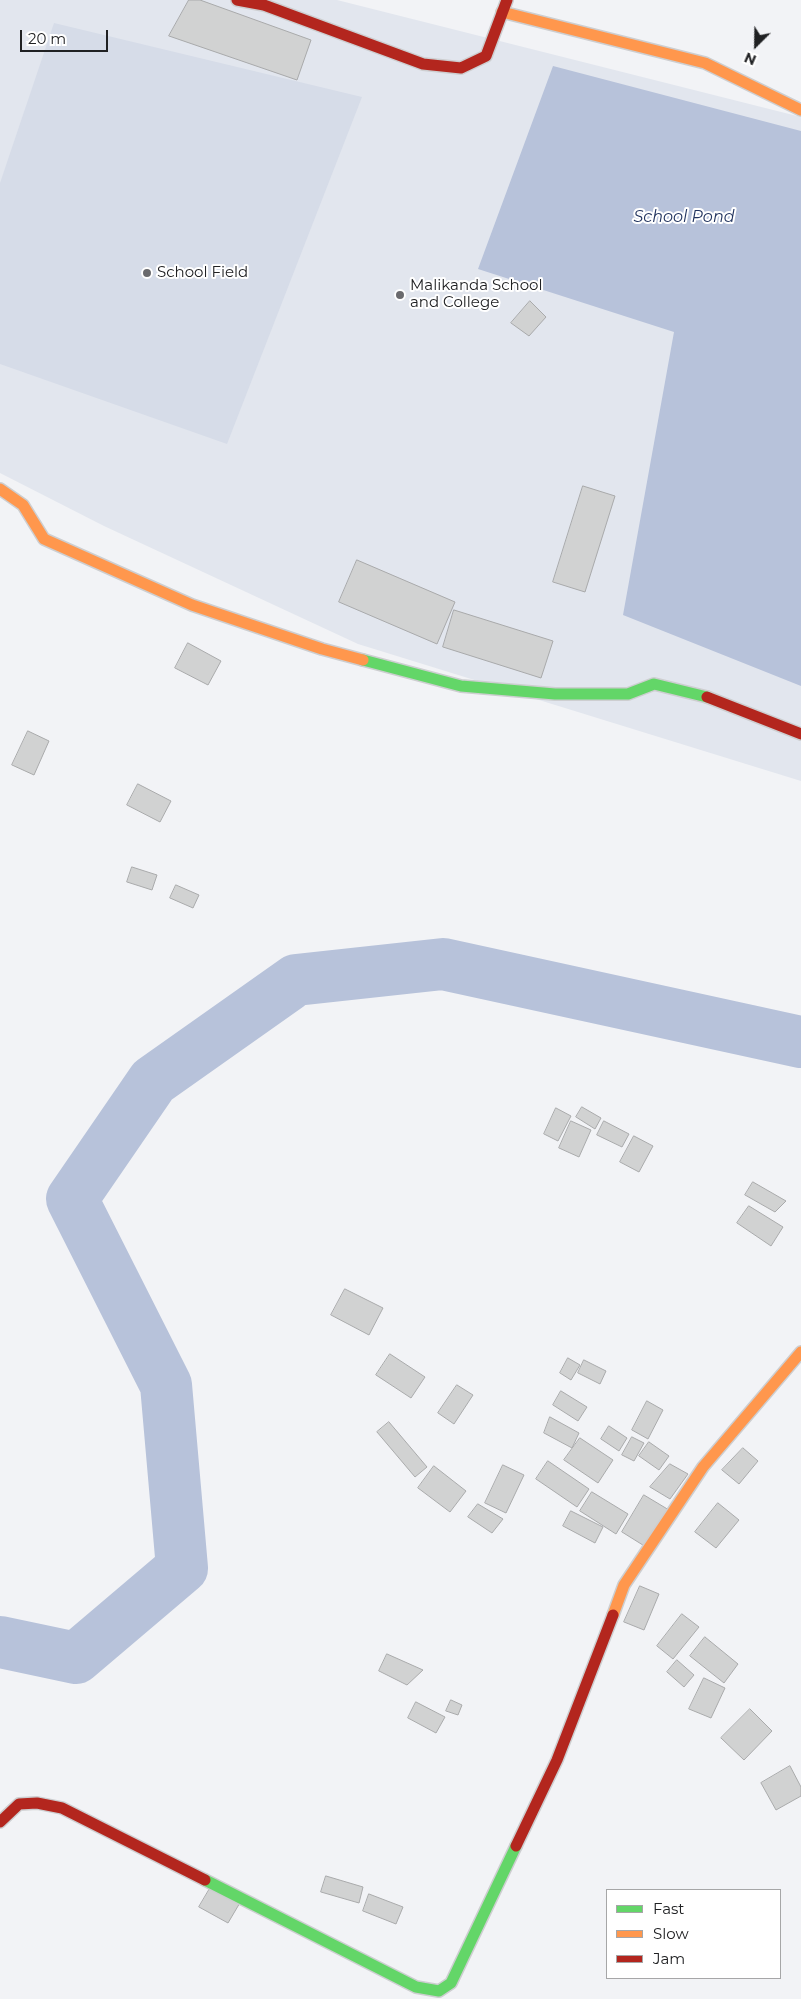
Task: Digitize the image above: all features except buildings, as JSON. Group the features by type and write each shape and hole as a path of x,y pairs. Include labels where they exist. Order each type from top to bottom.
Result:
{"street":[{"path":"237,0 264,5 423,64 461,68 486,56 507,0"},
{"path":"502,12 705,63 801,110"},
{"path":"0,489 23,505 44,539 192,605 322,649 461,686 555,694 628,694 654,684 693,692 729,704 801,734"},
{"path":"0,1822 19,1804 37,1803 62,1808 416,1987 439,1991 451,1983 557,1760 624,1585 703,1467 801,1352"}],"shaded area":[{"name":"Malikanda School and College","path":"0,0 337,0 801,117 801,781 358,644 104,526 0,473"},
{"name":"School Field","path":"54,23 362,97 227,444 0,364 0,183"}],"water":[{"name":"School Pond","path":"553,66 801,131 801,686 623,615 674,332 478,269"}],"waterway":[{"path":"0,1642 76,1658 182,1568 166,1385 72,1199 153,1081 296,980 443,964 801,1042"}],"traffic: fast":[{"path":"363,660 461,686 555,694 628,694 654,684 707,697"},
{"path":"205,1880 416,1987 439,1991 451,1983 516,1846"}],"traffic: slow":[{"path":"502,12 705,63 801,110"},
{"path":"0,489 23,505 44,539 192,605 322,649 363,660"},
{"path":"613,1615 624,1585 703,1467 801,1352"}],"traffic: jam":[{"path":"237,0 264,5 423,64 461,68 486,56 507,0"},
{"path":"707,697 801,734"},
{"path":"516,1846 557,1760 613,1615"},
{"path":"0,1822 19,1804 37,1803 62,1808 205,1880"}],"place":[{"name":"School Field","path":"147,273"},
{"name":"Malikanda School and College","path":"400,295"}]}
